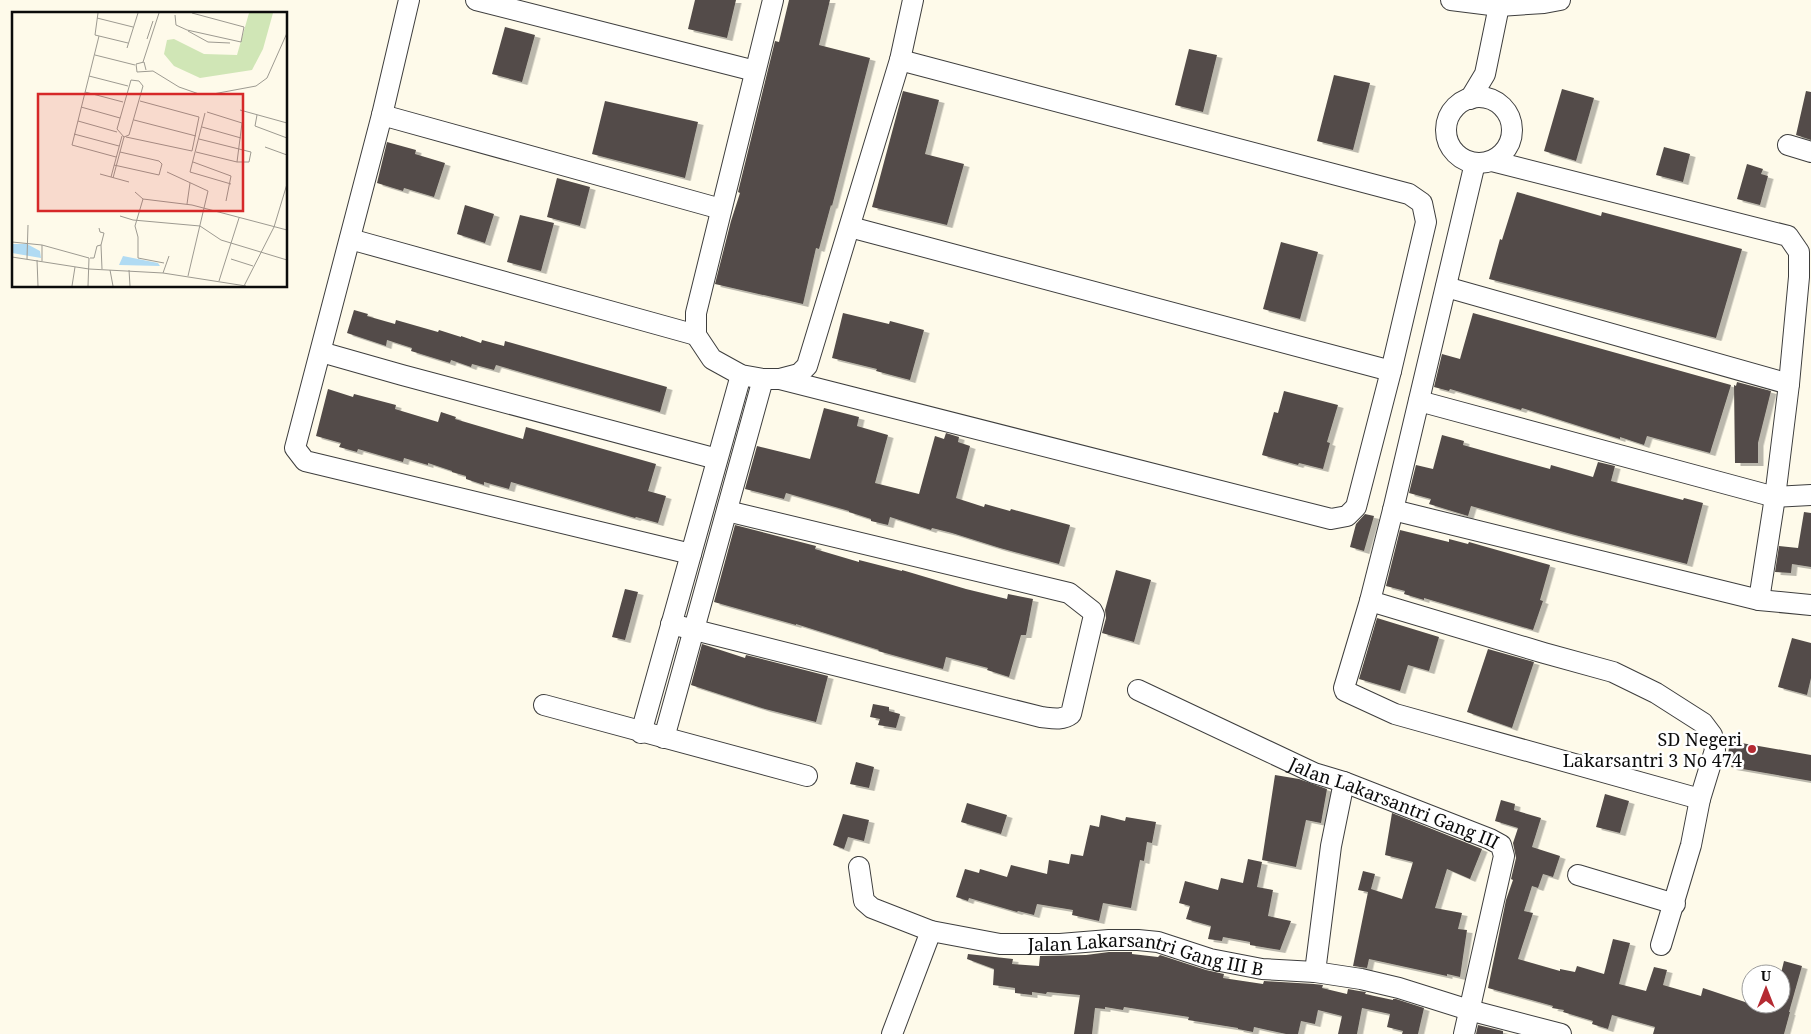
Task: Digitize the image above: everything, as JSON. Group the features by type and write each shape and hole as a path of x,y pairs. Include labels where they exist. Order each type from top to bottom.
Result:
{"street":[{"path":"409,0 382,115 296,448 300,456 305,462 691,554"},
{"path":"476,0 754,71"},
{"path":"773,0 696,313 696,336 712,359 741,375 772,379 1331,519 1348,516 1356,507 1392,371 1426,222 1422,203 1410,194 900,60"},
{"path":"772,379 799,374 807,366 900,60 913,0"},
{"path":"1451,0 1499,6 1560,0"},
{"path":"1470,99 1485,74 1499,6"},
{"path":"1485,74 1491,100"},
{"path":"1484,162 1502,155 1512,136 1512,124 1508,114 1501,106 1491,100 1470,99 1460,104 1453,111 1448,120 1446,130 1452,150 1460,157 1788,236 1799,252 1799,277 1789,384 1776,497 1759,600"},
{"path":"382,115 721,209"},
{"path":"1788,145 1811,152"},
{"path":"1484,162 1446,287 1393,510 1370,601 1344,686 1345,691 1395,714 1700,799"},
{"path":"850,228 1392,371"},
{"path":"350,239 696,336"},
{"path":"1446,287 1789,384"},
{"path":"321,352 717,458"},
{"path":"641,733 741,375"},
{"path":"664,738 727,511 772,379"},
{"path":"1419,401 1776,497 1811,495"},
{"path":"1393,510 1759,600 1811,605"},
{"path":"671,624 1041,717 1054,719 1068,717 1071,714 1094,615 1092,611 1069,593 727,511"},
{"path":"1370,601 1613,672 1656,693 1703,723 1712,735 1715,750 1700,799 1691,845 1661,945"},
{"name":"Jalan Lakarsantri Gang III","path":"1138,690 1314,773 1344,782 1490,839 1501,846 1504,856 1464,1034"},
{"path":"544,706 807,776"},
{"path":"1315,972 1331,846 1344,782"},
{"name":"Jalan Lakarsantri Gang III B","path":"859,867 864,901 872,908 931,931 1000,944 1060,944 1109,940 1158,942 1210,959 1262,969 1315,972 1361,979 1561,1034"},
{"path":"1578,875 1674,904"},
{"path":"892,1034 931,931"}],"building":[{"path":"695,0 736,0 727,38 688,29"},
{"path":"789,0 830,0 819,45 870,58 832,206 819,249 816,248 803,304 715,284 740,193 738,192 775,41 779,42"},
{"path":"505,27 535,35 522,82 492,74"},
{"path":"1189,49 1217,55 1203,112 1175,105"},
{"path":"1334,75 1370,83 1353,150 1317,141"},
{"path":"1562,89 1594,98 1576,161 1544,151"},
{"path":"903,91 939,100 925,154 964,164 947,225 872,207"},
{"path":"1806,91 1811,92 1811,140 1796,135"},
{"path":"605,101 698,122 685,178 592,154"},
{"path":"387,142 416,150 415,154 445,163 434,197 404,188 403,191 377,183"},
{"path":"1664,147 1690,154 1683,182 1656,175"},
{"path":"1747,164 1763,169 1761,174 1768,176 1760,205 1737,199"},
{"path":"557,178 590,187 580,226 547,217"},
{"path":"1517,192 1601,216 1602,212 1742,249 1716,338 1489,279 1500,239 1502,240"},
{"path":"465,205 494,214 485,243 457,234"},
{"path":"520,215 554,223 541,271 507,262"},
{"path":"1281,242 1318,252 1300,319 1263,309"},
{"path":"354,310 395,324 396,320 438,332 439,330 481,343 482,340 504,346 505,341 667,387 660,412 496,365 494,370 472,364 471,367 451,360 450,363 411,351 412,348 387,340 386,346 347,333"},
{"path":"843,313 889,324 890,321 924,330 910,380 876,371 877,369 832,358"},
{"path":"1473,313 1731,385 1710,453 1647,436 1644,445 1522,408 1521,410 1450,389 1449,391 1434,387 1442,354 1460,359"},
{"path":"1737,382 1771,391 1758,443 1758,463 1735,463 1734,385 1736,386"},
{"path":"328,389 353,397 354,394 396,405 395,409 438,422 441,412 456,417 455,419 523,439 526,427 656,464 648,491 666,496 658,523 511,482 509,489 484,482 484,485 466,479 466,476 428,463 428,465 404,458 403,462 358,449 357,452 339,447 341,443 316,436"},
{"path":"1284,391 1338,405 1327,442 1330,443 1323,469 1299,463 1298,465 1262,455 1274,412 1278,413"},
{"path":"824,408 859,417 857,426 888,435 875,483 919,494 935,436 944,439 946,433 959,437 958,442 970,446 956,498 984,507 985,504 1010,511 1011,509 1070,525 1059,564 952,533 932,528 931,530 890,517 888,525 871,521 871,519 849,511 786,493 784,499 745,489 757,446 810,459"},
{"path":"1442,435 1464,441 1463,445 1550,469 1551,465 1593,477 1598,462 1615,466 1611,481 1683,500 1684,498 1703,503 1687,564 1471,506 1468,516 1429,504 1431,499 1409,493 1416,465 1433,469"},
{"path":"1804,512 1811,513 1811,567 1792,564 1791,573 1775,572 1779,546 1798,548"},
{"path":"1365,514 1374,516 1364,551 1350,547 1356,524"},
{"path":"735,525 816,546 815,549 859,562 859,560 902,570 966,589 1007,599 1008,594 1033,599 1026,635 1021,635 1009,677 987,670 988,668 946,657 943,669 878,651 796,624 714,602"},
{"path":"1400,530 1449,542 1449,539 1468,544 1469,542 1550,565 1540,600 1543,601 1533,630 1424,598 1424,600 1404,594 1405,591 1386,586"},
{"path":"1116,570 1151,580 1134,642 1102,633 1106,618 1105,610"},
{"path":"625,589 638,592 625,640 612,637"},
{"path":"1377,618 1439,637 1429,671 1408,665 1400,691 1359,679"},
{"path":"1792,638 1811,643 1811,678 1807,695 1778,687"},
{"path":"702,644 745,658 746,655 828,676 816,722 765,709 691,685"},
{"path":"1488,649 1534,662 1512,728 1467,712"},
{"path":"873,704 889,707 889,711 900,714 896,728 878,725 880,719 870,717"},
{"name":"SD Negeri Lakarsantri 3 No 474","path":"1730,741 1811,755 1811,781 1731,767 1732,762 1727,761"},
{"path":"856,762 874,767 869,788 850,784"},
{"path":"1275,775 1299,779 1327,789 1321,823 1306,820 1296,867 1262,860"},
{"path":"1605,794 1629,801 1620,833 1596,827"},
{"path":"1501,800 1515,804 1514,810 1541,818 1532,847 1560,856 1553,877 1543,874 1538,888 1532,886 1524,911 1533,913 1518,959 1560,971 1560,969 1575,972 1577,966 1604,974 1613,939 1630,943 1619,984 1646,991 1654,967 1667,970 1663,985 1701,996 1703,988 1741,1001 1741,1014 1789,1014 1784,1034 1653,1034 1655,1027 1612,1015 1608,1029 1592,1024 1593,1021 1563,1012 1564,1010 1552,1008 1553,1006 1488,988 1506,900 1513,880 1511,879 1516,858 1513,843 1518,828 1495,821"},
{"path":"967,803 1007,815 1001,834 961,822"},
{"path":"1392,813 1482,849 1470,879 1447,869 1435,908 1462,913 1458,929 1467,930 1460,977 1447,974 1447,976 1369,959 1367,968 1353,966 1368,892 1358,890 1363,871 1375,874 1371,889 1402,899 1413,862 1385,855"},
{"path":"843,814 869,820 864,841 848,837 844,849 833,845"},
{"path":"1101,815 1125,821 1126,817 1156,822 1152,843 1147,842 1144,861 1140,860 1131,908 1103,903 1099,921 1072,915 1073,910 1037,904 1034,915 969,898 968,901 956,897 965,869 979,873 980,869 1007,877 1011,865 1047,874 1049,860 1069,864 1071,854 1083,856 1090,825 1099,827"},
{"path":"1248,859 1262,862 1257,887 1273,890 1268,916 1291,921 1280,950 1250,945 1250,942 1223,937 1222,941 1208,939 1211,926 1186,919 1190,906 1179,903 1185,881 1218,890 1221,878 1243,883"},
{"path":"1132,952 1132,954 1158,957 1160,955 1224,974 1223,978 1263,984 1264,981 1323,985 1322,988 1347,994 1348,989 1366,992 1365,994 1396,999 1424,1008 1418,1034 1402,1034 1403,1031 1387,1027 1390,1014 1362,1008 1357,1034 1338,1034 1342,1016 1318,1010 1315,1024 1301,1021 1298,1034 1286,1034 1254,1027 1253,1032 1188,1020 1189,1017 1124,1007 1123,1010 1105,1007 1105,1009 1095,1008 1092,1034 1074,1034 1080,995 1047,992 1046,994 1032,992 1032,995 1015,993 1015,988 993,985 994,969 967,959 968,954 1013,959 1012,964 1039,966 1040,956 1086,955"},
{"path":"1784,961 1802,966 1791,1005 1791,964 1783,964"},
{"path":"1478,1025 1503,1031 1503,1034 1476,1034"}],"place":[{"name":"SD Negeri Lakarsantri 3 No 474","path":"1752,749"}]}
